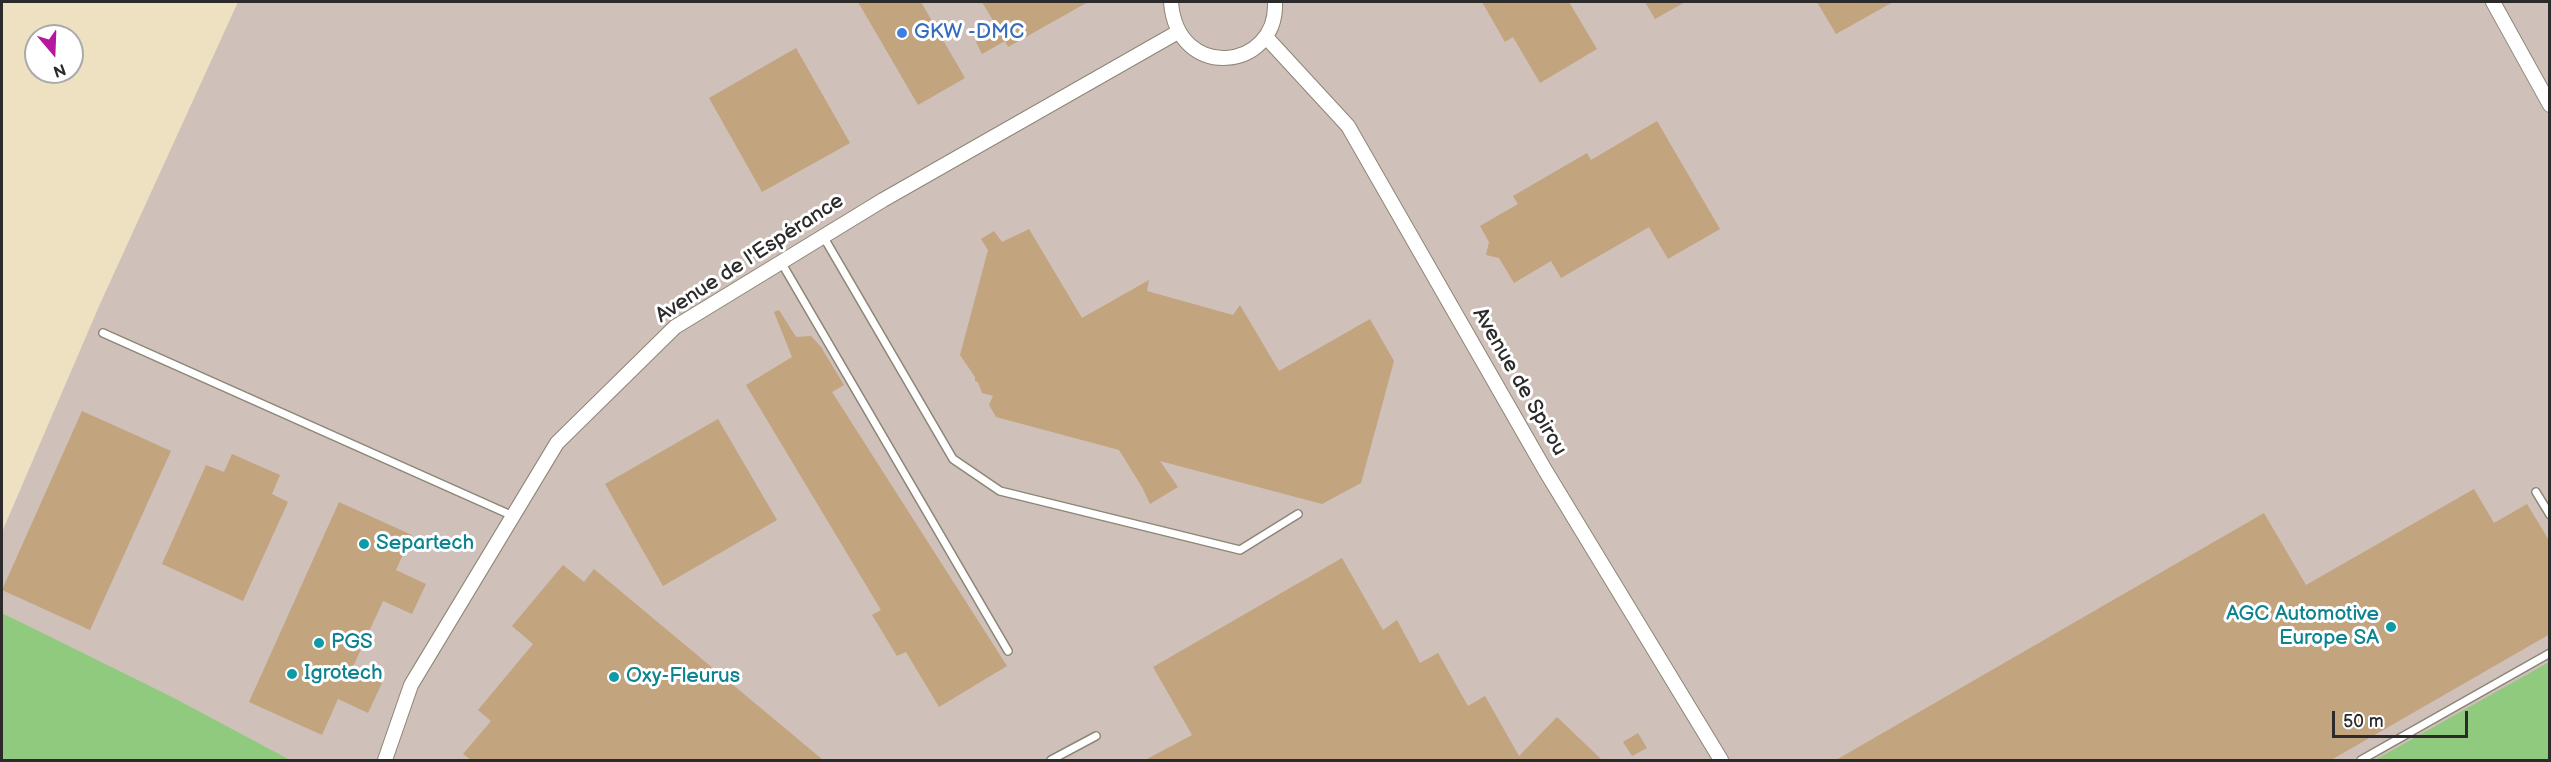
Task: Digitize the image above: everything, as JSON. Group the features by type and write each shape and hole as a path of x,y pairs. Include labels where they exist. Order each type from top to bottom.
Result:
{"street":[{"path":"1171,2 1172,17 1178,32 1188,45 1203,55 1220,58 1245,53 1266,37 1272,25 1275,2"},
{"path":"2493,2 2550,105"},
{"name":"Avenue de l'Espérance","path":"386,760 411,685 557,443 675,327 823,236 1178,32"},
{"name":"Avenue de Spirou","path":"1266,37 1348,126 1545,470 1721,760"}],"lane":[{"path":"823,236 953,459 1000,491 1240,550 1298,514"},
{"path":"781,262 1008,651"},
{"path":"103,333 513,516"},
{"path":"2536,492 2550,515"},
{"path":"2361,760 2550,653"},
{"path":"1051,760 1096,736"}],"shaded area":[{"path":"238,2 2549,2 2549,760 286,760 2,613 2,532 100,304"}],"green space":[{"path":"2,613 174,698 290,760 2,760"},
{"path":"2549,662 2549,760 2375,760"}],"building":[{"path":"858,2 921,2 965,78 918,105"},
{"path":"982,2 1088,2 1008,47 1005,41 982,54 976,42 998,29"},
{"path":"1482,2 1569,2 1597,49 1540,83 1513,37 1505,42"},
{"path":"1645,2 1685,2 1655,19"},
{"path":"1817,2 1893,2 1836,34"},
{"path":"796,48 850,143 762,192 709,98"},
{"path":"1657,121 1720,229 1668,259 1649,227 1561,278 1551,261 1514,283 1499,258 1486,255 1489,242 1480,226 1518,204 1513,196 1587,153 1591,160"},
{"path":"1029,229 1082,318 1149,280 1147,291 1233,315 1240,305 1279,371 1370,319 1394,361 1361,483 1322,504 1160,461 1178,487 1150,504 1119,450 996,417 989,405 993,396 982,393 978,382 975,381 975,377 960,355 988,250 981,239 994,231 1002,242"},
{"path":"779,310 796,337 811,336 821,347 844,385 832,392 1007,666 939,707 906,652 897,656 872,615 881,610 746,385 792,357 774,312"},
{"path":"82,411 171,451 90,630 2,590"},
{"path":"718,419 777,520 663,586 605,484"},
{"path":"232,454 280,475 272,494 288,502 243,601 162,564 206,465 224,472"},
{"name":"AGC Automotive Europe SA","path":"2474,489 2494,523 2527,504 2550,542 2550,634 2331,760 1836,760 2264,513 2306,585"},
{"path":"339,502 412,535 396,570 426,584 412,614 383,601 352,669 382,683 368,713 338,699 322,735 249,702"},
{"path":"1342,558 1383,630 1397,620 1420,663 1438,653 1468,706 1485,696 1519,756 1557,717 1602,760 1145,760 1192,735 1153,667"},
{"name":"Oxy-Fleurus","path":"563,565 584,582 594,569 823,760 471,760 463,754 491,721 478,710 533,644 512,626"},
{"path":"1638,733 1647,748 1632,756 1623,742"}],"place":[{"name":"GKW -DMC","path":"902,33"},
{"name":"Separtech","path":"364,544"},
{"name":"AGC Automotive Europe SA","path":"2391,627"},
{"name":"PGS","path":"319,643"},
{"name":"Igrotech","path":"292,674"},
{"name":"Oxy-Fleurus","path":"614,677"}]}
